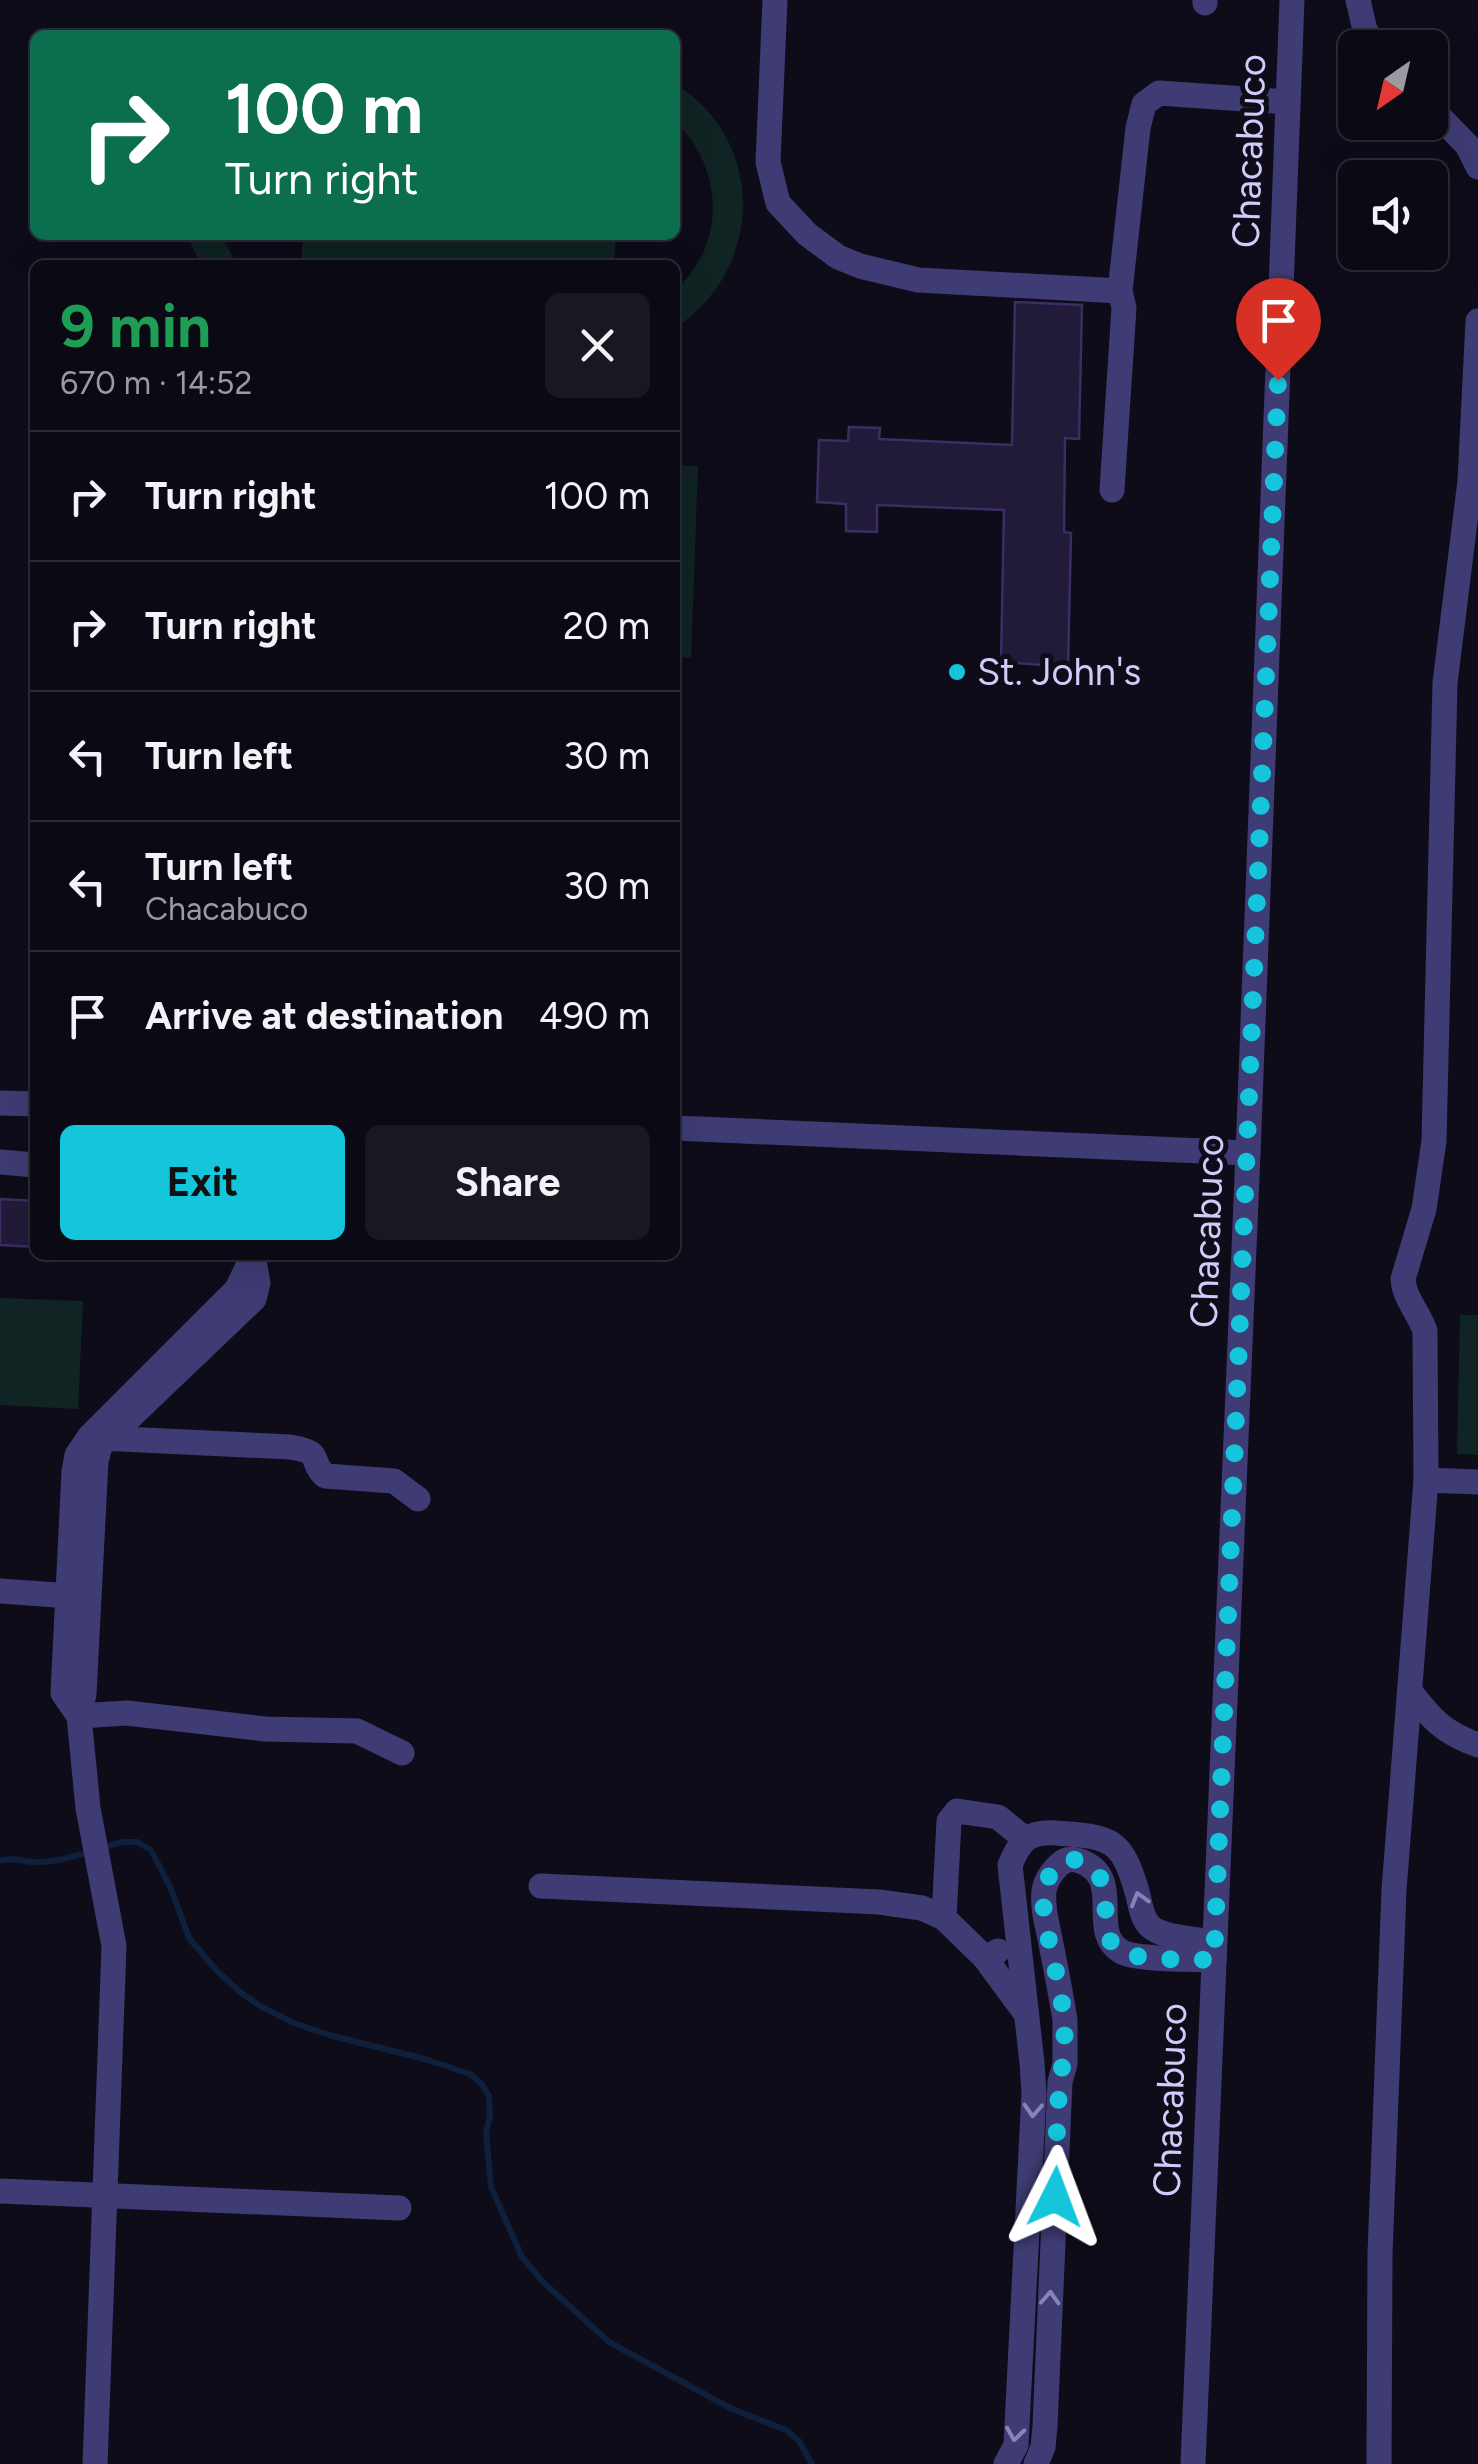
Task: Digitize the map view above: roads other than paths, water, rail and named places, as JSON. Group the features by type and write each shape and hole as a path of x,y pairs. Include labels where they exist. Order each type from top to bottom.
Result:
{"street":[{"path":"775,0 768,162 778,203 807,234 838,257 918,280 1120,290"},
{"name":"Chacabuco","path":"1193,2464 1292,0"},
{"path":"1358,0 1365,30"},
{"path":"1112,490 1124,308 1120,290 1144,104 1159,94 1288,102"},
{"path":"1448,126 1467,146 1478,167"},
{"path":"1379,2464 1380,2254 1394,1890 1426,1480 1425,1330 1403,1279 1424,1210 1434,1141 1442,736 1447,666 1474,480 1478,324"},
{"path":"0,1102 30,1104"},
{"path":"680,1128 1248,1153"},
{"path":"0,1162 30,1165"},
{"path":"98,1438 254,1299 258,1283 254,1260"},
{"path":"98,1438 309,1450 315,1454 318,1470 325,1476 394,1481 418,1500"},
{"path":"96,2464 114,1946 88,1808 78,1716 63,1693 100,1446 98,1438"},
{"path":"1426,1480 1478,1482"},
{"path":"0,1591 78,1596"},
{"path":"1410,1690 1437,1724 1478,1746"},
{"path":"78,1716 127,1713 266,1729 358,1731 402,1754"},
{"path":"944,1918 949,1822 958,1810 998,1817 1025,1839"},
{"path":"1006,2464 1016,2445 1034,2093 1010,1865 1016,1850 1025,1839 1042,1832 1098,1836 1112,1844 1128,1862 1149,1926 1214,1951"},
{"path":"1036,2464 1044,2426 1060,2082 1066,2032 1044,1912 1044,1886 1056,1867 1066,1860 1078,1860 1100,1875 1105,1888 1106,1928 1110,1940 1122,1952 1141,1956 1214,1951"},
{"path":"540,1886 879,1902 922,1908 944,1918 985,1958 1027,2023 1066,2032"},
{"path":"985,1958 1018,1939 1048,1929"},
{"path":"1032,2062 1064,2064"},
{"path":"0,2191 398,2208"}],"waterway":[{"path":"103,1848 137,1842 151,1850 189,1938 216,1970 262,2007 329,2035 470,2074 482,2084 489,2096 486,2132 491,2187 522,2257 542,2281 609,2342 732,2409 786,2430 799,2441 812,2464"},
{"path":"0,1861 48,1862 91,1851"}],"place":[{"name":"St. John's","path":"957,672"}]}
